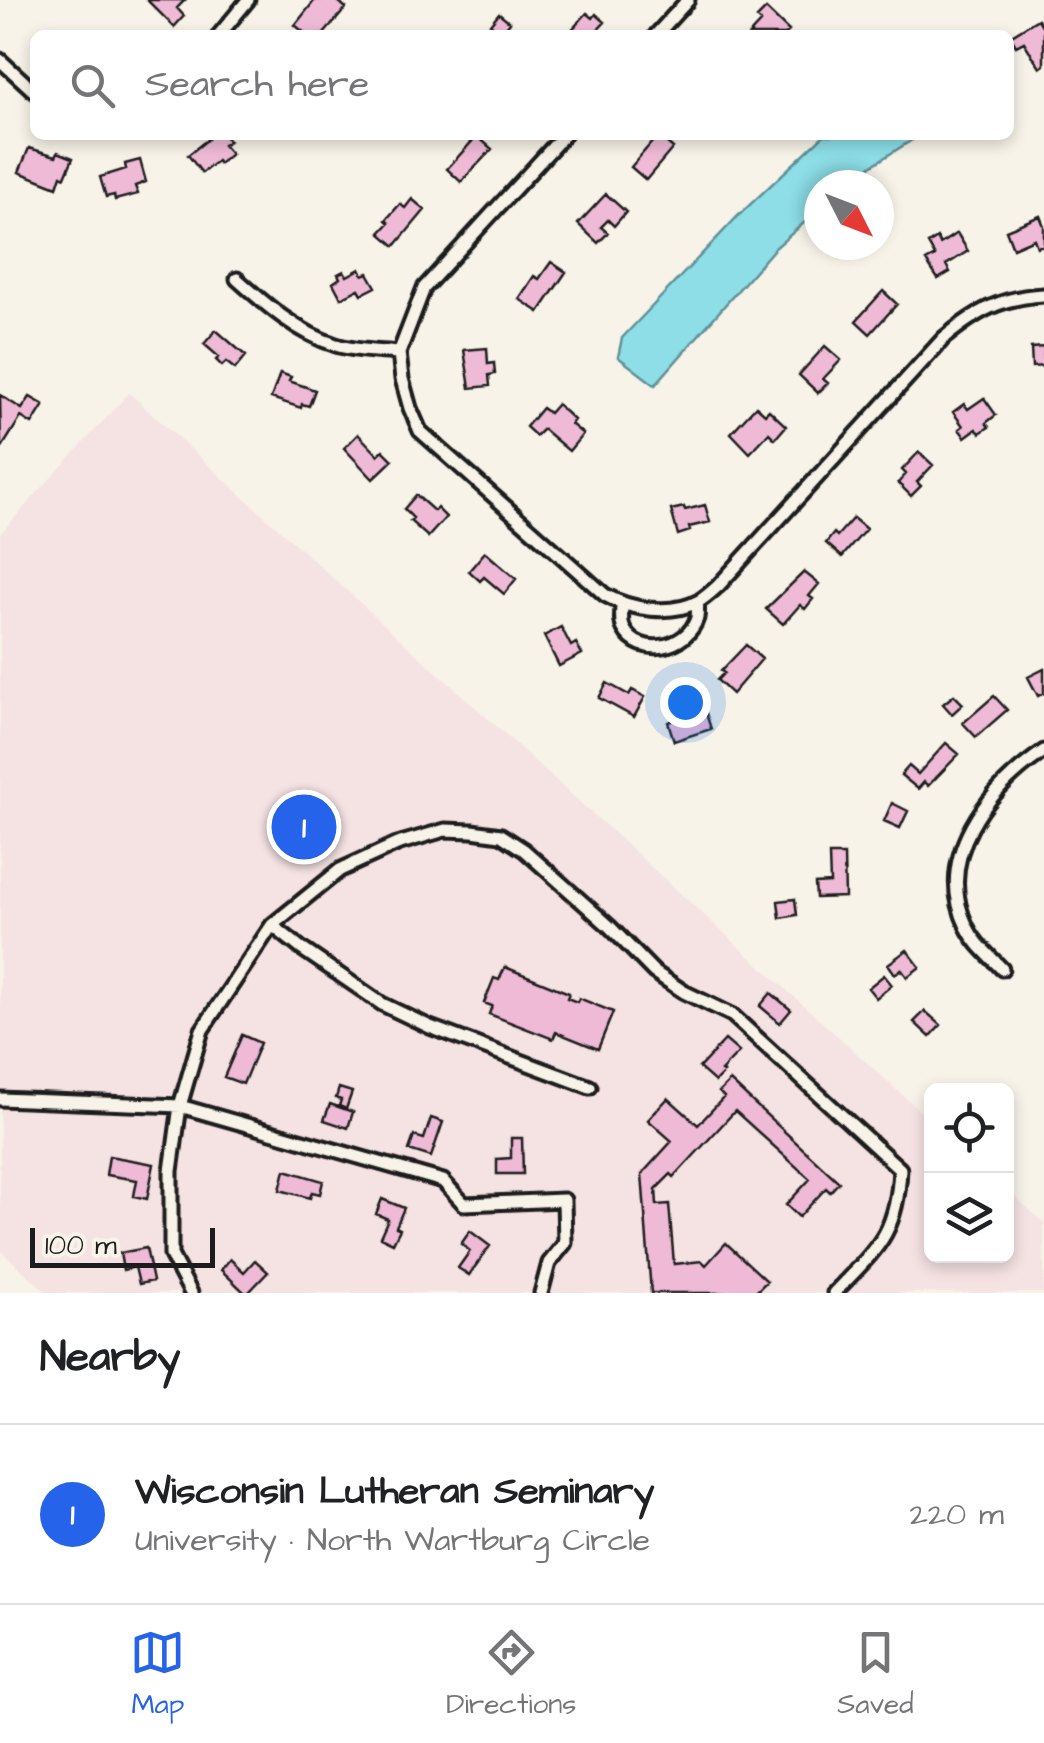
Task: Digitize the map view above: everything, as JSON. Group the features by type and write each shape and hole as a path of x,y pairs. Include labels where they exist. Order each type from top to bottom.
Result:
{"street":[{"path":"223,30 248,0"},
{"path":"661,30 688,0"},
{"path":"0,60 30,87"},
{"path":"559,140 424,288 399,354 402,379 420,431 605,595 622,605 652,609 698,602 718,586 944,338 996,302 1044,295"},
{"path":"237,278 269,308 318,338 338,346 399,354"},
{"path":"622,605 624,631 635,640 658,647 681,639 696,620 698,602"},
{"path":"1002,969 977,944 967,927 956,880 960,851 970,829 1000,789 1044,750"},
{"path":"191,1293 172,1255 171,1171 180,1106 202,1030 272,925 340,870 397,844 445,830 501,836 524,850 654,972 684,992 732,1014 900,1169 899,1197 890,1228 872,1254 834,1293"},
{"path":"272,925 382,1004 430,1027 590,1087"},
{"path":"0,1099 180,1106 443,1181 464,1204 564,1200 565,1243 549,1262 541,1293"}],"shaded area":[{"path":"129,393 924,1115 924,1263 1014,1263 1014,1195 1044,1223 1044,1293 48,1293 0,1250 0,534"}],"water":[{"path":"819,140 912,140 866,170 804,170 804,223 774,249 655,385 618,357 622,338 738,216"}],"building":[{"path":"147,0 185,0 177,8 184,16 174,27"},
{"path":"315,0 337,0 346,8 327,30 301,30 295,25"},
{"path":"766,9 788,30 754,30 761,22 757,18"},
{"path":"499,13 510,22 503,30 490,24"},
{"path":"587,13 593,18 596,14 605,22 598,30 572,30"},
{"path":"1038,19 1044,29 1044,65 1040,68 1024,42 1016,46 1014,34"},
{"path":"207,140 229,141 223,145 231,154 202,173 188,155"},
{"path":"473,140 482,140 492,149 461,182 447,169"},
{"path":"654,140 664,140 673,148 646,180 631,167"},
{"path":"29,148 73,158 57,187 19,172"},
{"path":"140,160 146,182 135,186 138,194 115,200 114,195 106,197 100,177"},
{"path":"606,194 626,212 614,226 608,220 601,227 608,233 598,243 578,224"},
{"path":"412,199 425,210 395,246 380,233 400,204 405,208"},
{"path":"1040,216 1044,245 1037,247 1034,239 1013,248 1006,230"},
{"path":"957,233 968,251 946,265 950,272 938,279 926,261 935,256 928,244 937,238 940,244"},
{"path":"551,262 566,272 539,312 519,299 534,276 539,279"},
{"path":"360,269 363,275 368,273 376,287 362,294 359,289 341,298 333,283 340,278 338,274 344,271 347,276"},
{"path":"883,291 897,304 870,334 856,321"},
{"path":"216,330 246,356 235,369 226,362 222,366 216,360 219,357 204,344"},
{"path":"825,346 841,360 823,379 828,383 818,393 799,375"},
{"path":"1044,347 1044,366 1032,367 1031,348"},
{"path":"487,348 488,364 494,363 495,374 489,375 490,386 470,388 464,350"},
{"path":"280,373 291,377 289,381 315,390 309,406 302,404 301,408 271,398"},
{"path":"0,395 22,409 30,397 44,405 32,424 21,417 1,449"},
{"path":"984,398 996,415 986,423 989,427 980,433 976,429 965,437 953,412 964,404 968,409"},
{"path":"557,404 583,434 569,451 543,429 536,436 526,427 542,408 549,413"},
{"path":"756,406 765,414 769,410 786,426 775,439 769,433 750,453 731,433"},
{"path":"358,434 378,455 383,450 393,460 373,479 344,448"},
{"path":"919,452 933,465 917,482 921,486 911,496 898,483 906,474 902,470"},
{"path":"416,495 446,517 428,537 410,521 413,518 404,509"},
{"path":"705,505 710,522 689,527 690,531 678,535 671,510"},
{"path":"853,518 866,529 842,557 826,543"},
{"path":"485,552 516,579 504,594 484,577 480,581 469,571"},
{"path":"804,572 819,584 809,596 813,599 805,609 800,605 783,624 766,609"},
{"path":"561,627 571,646 576,643 582,654 559,666 544,636"},
{"path":"746,645 762,659 732,694 717,680"},
{"path":"1044,669 1044,693 1038,696 1028,677"},
{"path":"607,683 629,695 632,690 645,697 634,717 599,698"},
{"path":"954,695 963,704 952,714 943,704"},
{"path":"994,696 1007,710 976,737 963,723"},
{"path":"705,710 711,729 674,741 668,722"},
{"path":"946,743 959,754 928,786 924,782 918,789 901,775 909,766 918,774"},
{"path":"892,803 908,811 900,828 884,821"},
{"path":"829,855 844,855 845,897 816,898 815,884 830,883"},
{"path":"795,899 797,915 780,918 778,901"},
{"path":"907,950 920,967 907,977 901,969 895,974 888,964"},
{"path":"505,967 569,993 567,998 577,1002 579,998 613,1012 598,1049 556,1032 553,1039 489,1014 492,1006 484,1003 494,978 499,980"},
{"path":"884,975 892,985 876,998 868,988"},
{"path":"771,993 791,1010 780,1023 760,1006"},
{"path":"925,1011 941,1025 930,1037 914,1022"},
{"path":"242,1035 260,1043 243,1084 224,1077"},
{"path":"725,1040 739,1052 715,1082 699,1068"},
{"path":"730,1081 839,1182 830,1192 826,1188 799,1217 786,1205 810,1179 735,1111 674,1177 671,1174 656,1189 657,1205 669,1204 674,1264 702,1261 706,1265 726,1243 767,1281 755,1293 651,1293 642,1174 672,1141 648,1120 668,1098 698,1125 724,1097 719,1092"},
{"path":"339,1088 352,1092 346,1109 339,1106 341,1100 336,1098"},
{"path":"330,1104 353,1112 348,1128 324,1120"},
{"path":"431,1118 443,1122 431,1157 409,1150 414,1136 424,1139"},
{"path":"511,1138 522,1138 523,1174 497,1174 497,1159 511,1158"},
{"path":"109,1156 154,1164 147,1199 134,1196 137,1180 106,1175"},
{"path":"285,1170 323,1181 320,1194 312,1192 310,1198 280,1190"},
{"path":"382,1199 404,1208 393,1243 380,1237 388,1219 376,1214"},
{"path":"470,1231 490,1246 469,1275 458,1268 470,1251 461,1244"},
{"path":"146,1248 153,1281 139,1284 135,1267 123,1270 120,1253"},
{"path":"230,1259 244,1272 255,1260 268,1272 245,1293 221,1270"}],"place":[{"name":"Wisconsin Lutheran Seminary","path":"304,827"}]}
